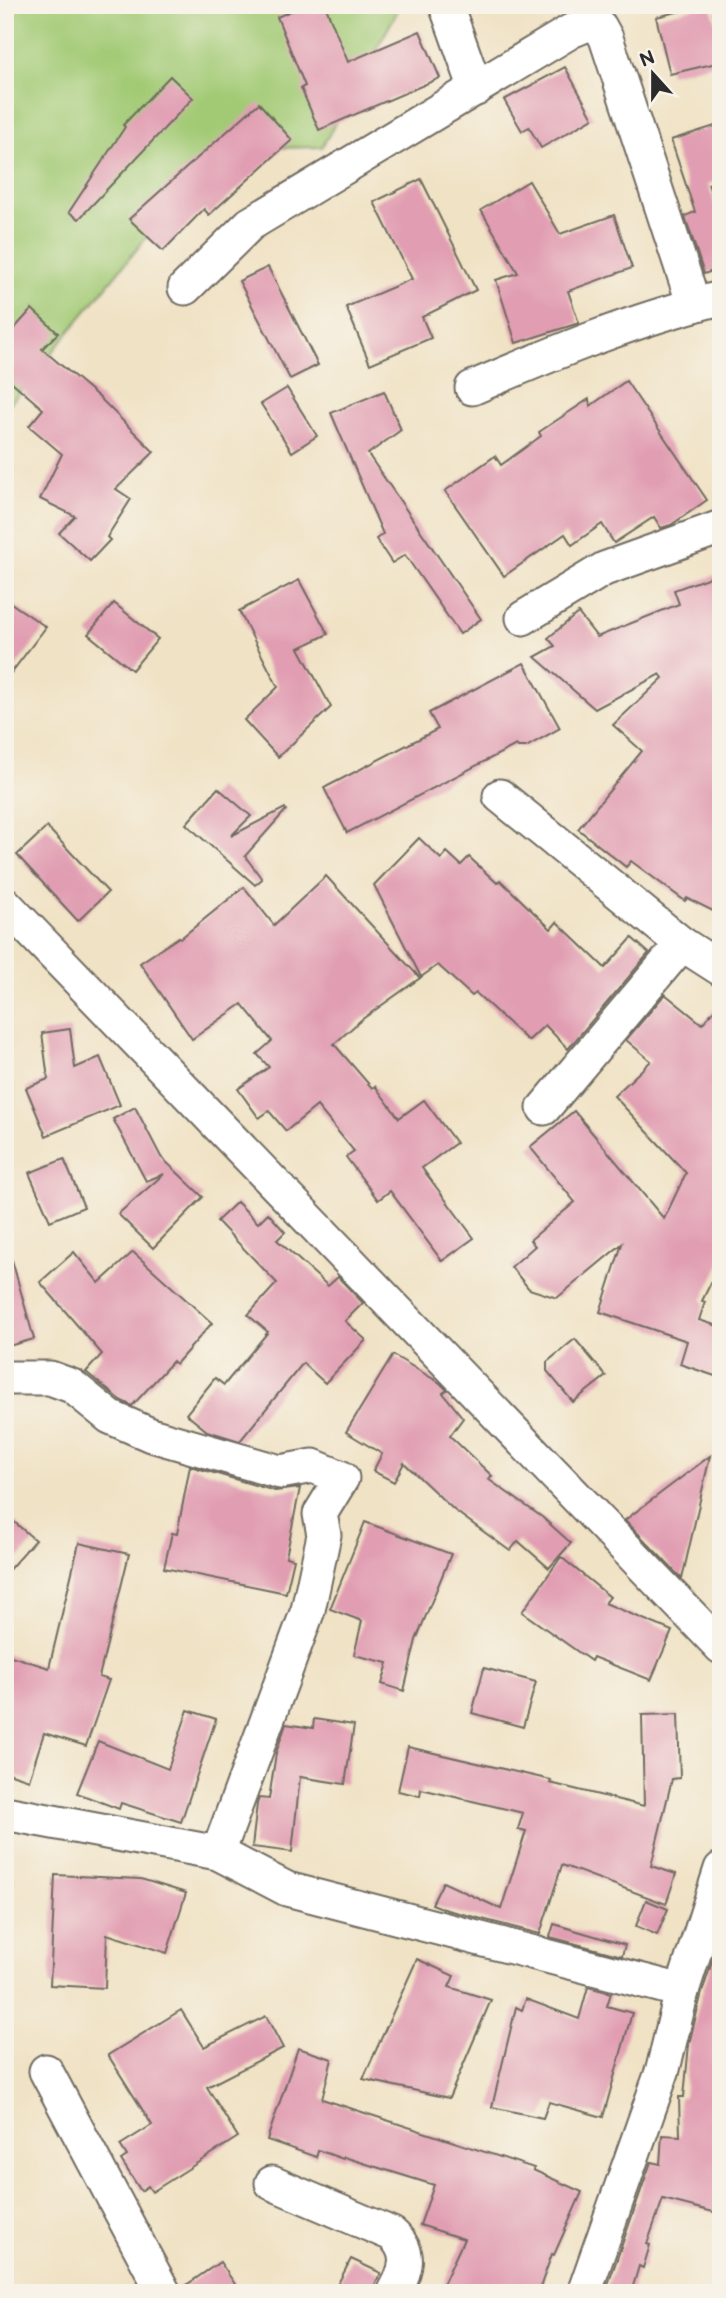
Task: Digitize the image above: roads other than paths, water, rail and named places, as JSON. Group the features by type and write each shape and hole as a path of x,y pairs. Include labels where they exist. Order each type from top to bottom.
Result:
{"street":[{"path":"446,5 476,89"},
{"path":"185,288 250,224 571,31 588,24 600,27 708,301 574,344 472,388"},
{"path":"523,618 604,569 721,527"},
{"path":"500,796 682,944 721,969"},
{"path":"5,904 721,1647"},
{"path":"544,1108 682,944"},
{"path":"5,1378 50,1378 72,1386 110,1417 152,1435 280,1472 313,1466 342,1478 320,1514 324,1535 308,1610 218,1853"},
{"path":"5,1814 218,1853 287,1889 682,1991"},
{"path":"584,2293 663,2069 682,1991 721,1869"},
{"path":"46,2071 164,2293"},
{"path":"272,2183 392,2234 400,2241 406,2266 394,2293"}]}
